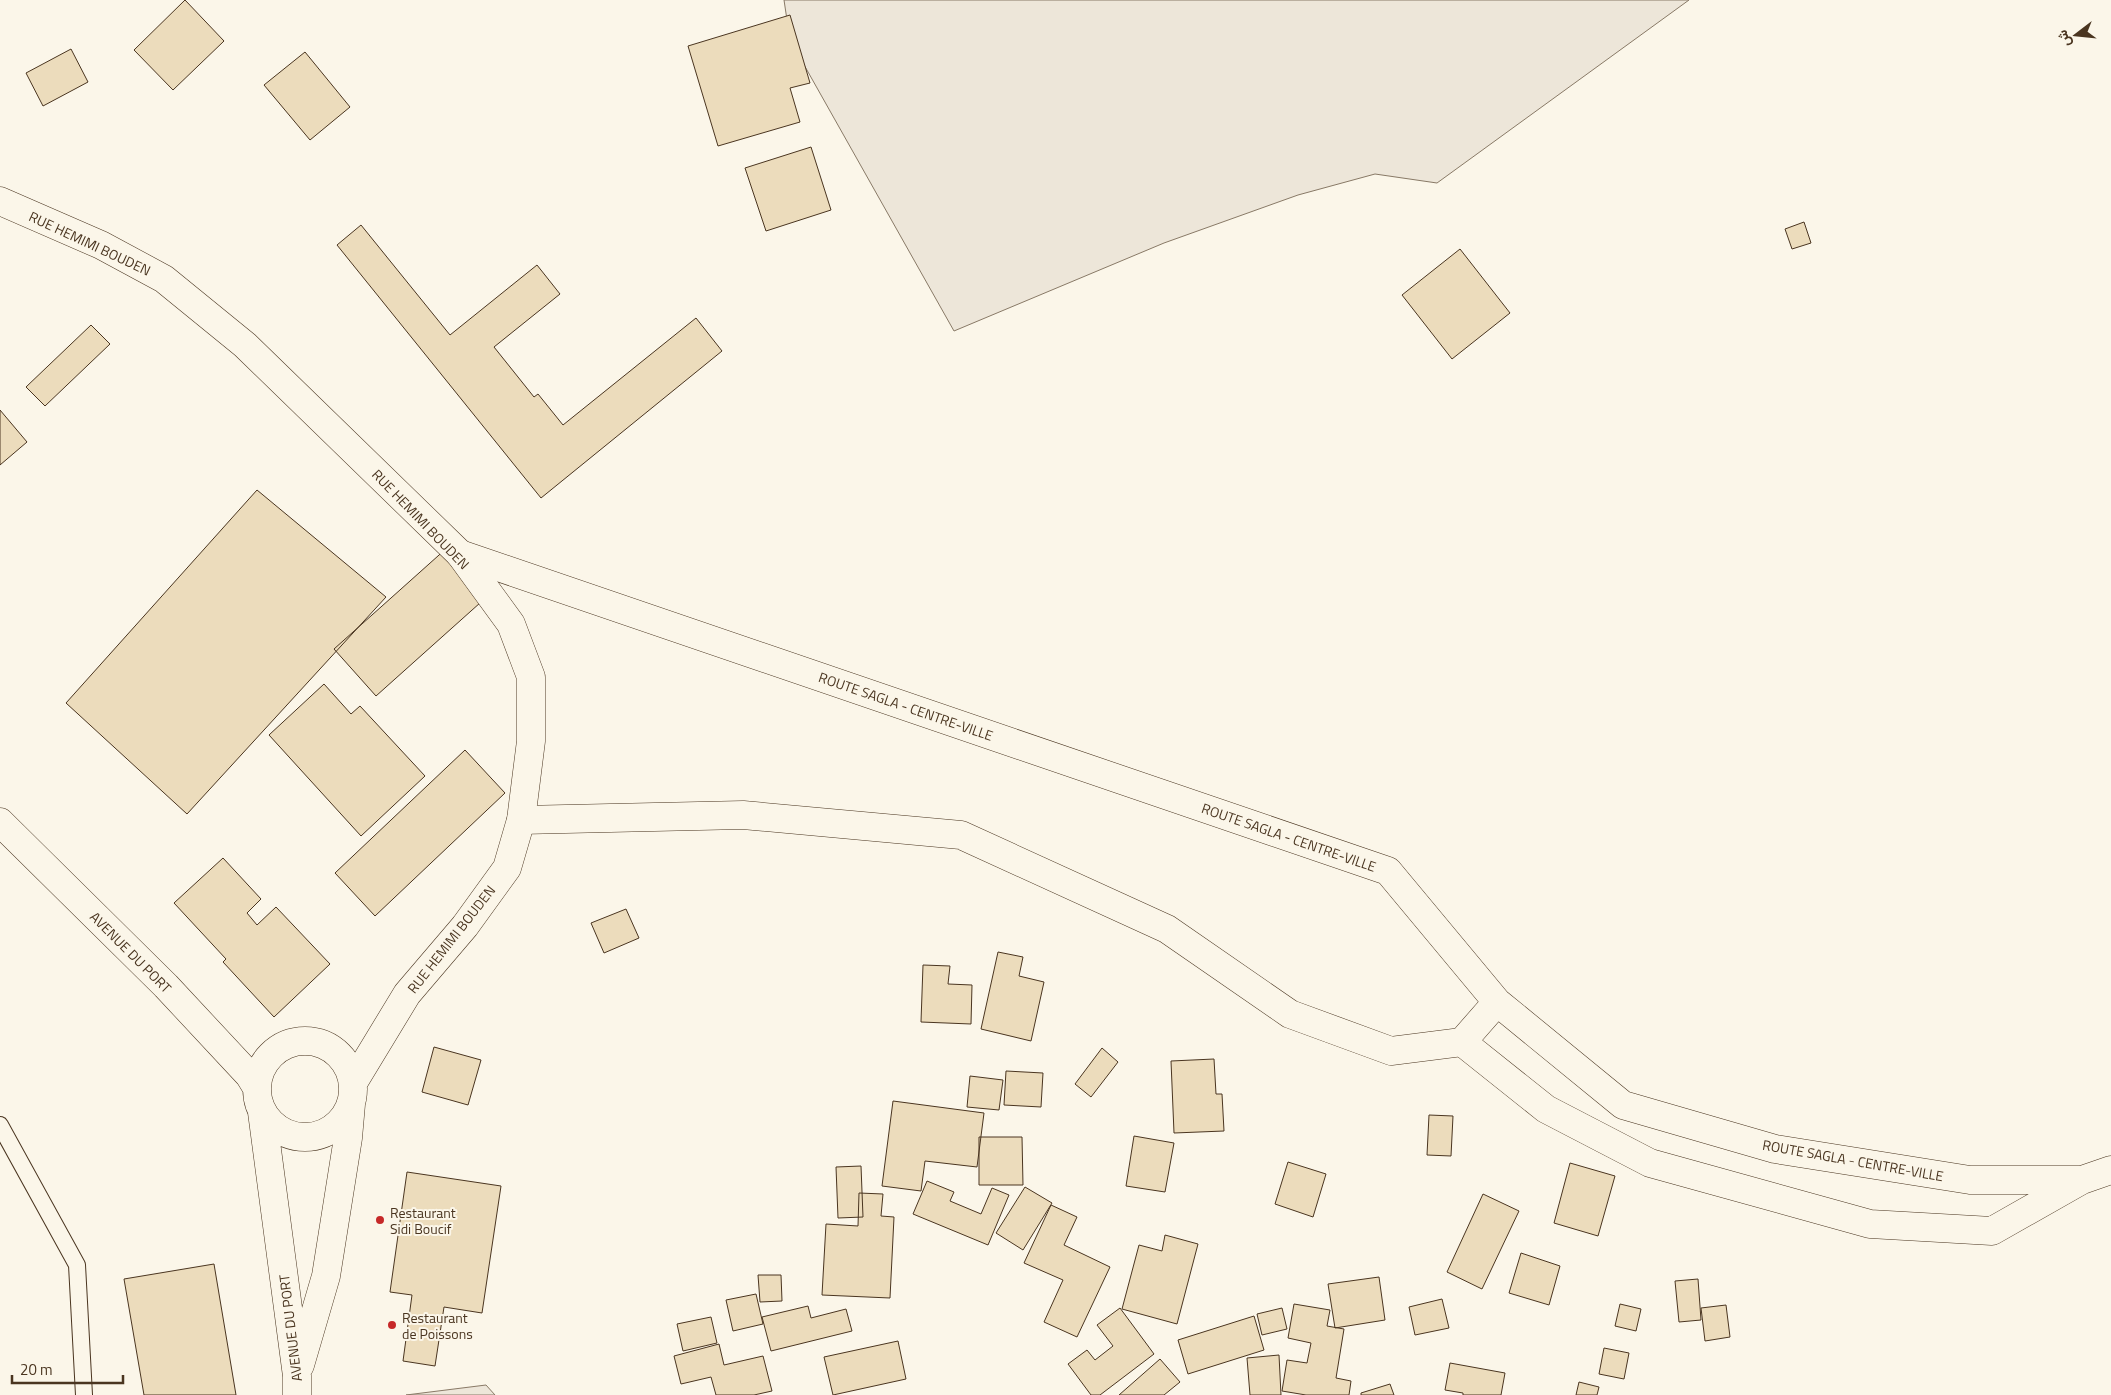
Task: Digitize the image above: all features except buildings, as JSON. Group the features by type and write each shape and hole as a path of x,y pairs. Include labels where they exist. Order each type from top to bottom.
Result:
{"street":[{"name":"RUE HEMIMI BOUDEN","path":"2,203 100,245 164,279 245,344 460,554 511,624 531,676 531,741 521,820 507,868 465,926 407,994 352,1093 348,1138 326,1276 297,1386"},
{"name":"ROUTE SAGLA - CENTRE-VILLE","path":"460,554 1388,870 1497,1002 1624,1106 1774,1149 1970,1180 2082,1180"},
{"path":"521,820 743,815 961,835 1167,929 1290,1014 1391,1051 1462,1042 1497,1002"},
{"name":"AVENUE DU PORT","path":"0,822 166,986 249,1075 260,1100 297,1386"},
{"path":"310,1041 325,1045 339,1054 348,1067 352,1093 343,1118 332,1129 317,1136 301,1137 286,1133 272,1124 260,1100 259,1072 268,1058 279,1048 294,1042 310,1041"},
{"name":"ROUTE SAGLA - CENTRE-VILLE","path":"1462,1042 1546,1109 1650,1163 1870,1224 1992,1231 2082,1180 2111,1170"}],"lane":[{"path":"0,1125 77,1265 84,1395"}],"shaded area":[{"path":"784,0 1689,0 1437,183 1375,174 1298,195 1164,243 954,331 790,40"},
{"path":"486,1385 495,1395 406,1395"}],"place":[{"name":"Restaurant Sidi Boucif","path":"380,1220"},
{"name":"Restaurant de Poissons","path":"392,1325"}]}
